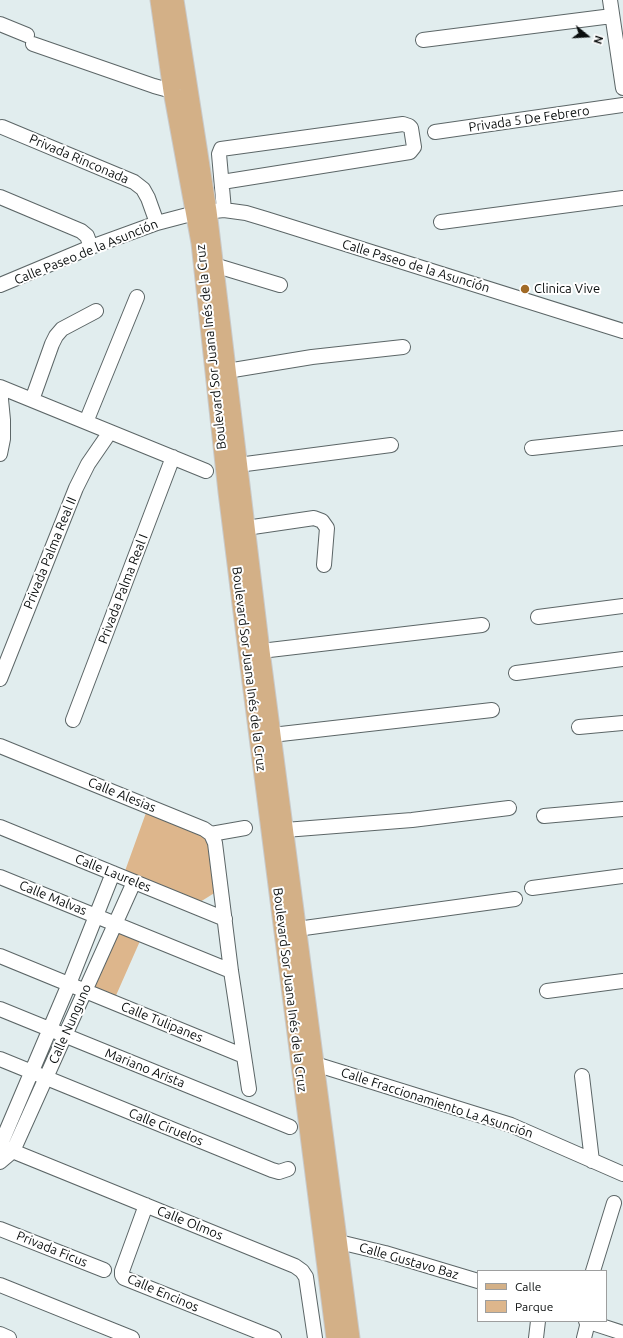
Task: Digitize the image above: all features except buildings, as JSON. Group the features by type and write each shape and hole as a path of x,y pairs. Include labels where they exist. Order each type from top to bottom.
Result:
{"main road":[{"name":"Boulevard Sor Juana Inés de la Cruz","path":"159,0 172,91 209,211 200,243 225,476 335,1338"},
{"name":"Boulevard Sor Juana Inés de la Cruz","path":"175,0 209,211 214,265 261,651 351,1338"}],"street":[{"path":"610,0 623,88"},
{"path":"423,40 612,16"},
{"path":"0,24 30,39 154,86 172,91"},
{"name":"Privada 5 De Febrero","path":"435,132 623,105"},
{"path":"209,211 222,182 219,154 221,149 403,124 411,128 414,147 410,152 222,182"},
{"name":"Privada Rinconada","path":"2,127 134,182 143,189 157,223"},
{"path":"0,197 81,231 87,236 91,247"},
{"path":"441,222 623,198"},
{"name":"Calle Paseo de la Asunción","path":"0,286 91,247 157,223 209,211 246,213 623,331"},
{"path":"214,265 280,285"},
{"path":"86,422 137,297"},
{"path":"32,400 56,336 62,329 96,311"},
{"path":"227,371 312,357 402,347"},
{"path":"0,454 3,438 0,388 206,471"},
{"name":"Privada Palma Real II","path":"0,679 76,488 88,464 110,432"},
{"path":"532,448 623,438"},
{"path":"238,465 391,445"},
{"name":"Privada Palma Real I","path":"73,720 172,457"},
{"path":"246,528 314,518 322,521 327,528 324,565"},
{"path":"538,617 623,606"},
{"path":"261,651 482,625"},
{"path":"516,673 623,659"},
{"path":"272,735 492,710"},
{"path":"579,727 623,723"},
{"name":"Calle Alesias","path":"0,746 204,828 211,834"},
{"path":"285,830 412,820 509,808"},
{"path":"544,816 623,809"},
{"name":"Calle Laureles","path":"0,827 225,919"},
{"path":"245,828 211,834 216,843 231,971 249,1089"},
{"name":"Calle Nunguno","path":"4,1148 46,1077 85,991 106,920 113,873"},
{"path":"532,888 623,876"},
{"name":"Calle Malvas","path":"0,877 106,920"},
{"name":"Calle Nunguno","path":"0,1162 32,1072 69,984 106,920 134,882"},
{"path":"297,929 515,899"},
{"path":"106,920 231,971"},
{"name":"Calle Tulipanes","path":"0,956 244,1056"},
{"path":"547,991 623,981"},
{"name":"Mariano Arista","path":"0,1009 290,1127"},
{"name":"Calle Ciruelos","path":"0,1059 272,1170 279,1172 288,1169"},
{"name":"Calle Fraccionamiento La Asunción","path":"315,1064 511,1125 623,1174"},
{"path":"582,1076 592,1161"},
{"name":"Calle Olmos","path":"4,1148 146,1204 295,1266 306,1277 315,1338"},
{"path":"593,1270 614,1203"},
{"name":"Calle Encinos","path":"146,1204 122,1270 122,1275 124,1278 274,1338"},
{"name":"Privada Ficus","path":"0,1229 104,1270"},
{"name":"Calle Gustavo Baz","path":"339,1242 384,1253 477,1281"},
{"path":"0,1285 132,1338"},
{"path":"536,1338 538,1322"},
{"path":"584,1338 587,1322"},
{"path":"590,1322 623,1333"},
{"path":"0,1334 9,1338"}],"green space":[{"path":"147,810 208,834 216,892 200,902 125,871"},
{"path":"115,930 140,941 114,1000 89,989"}],"place":[{"name":"Clinica Vive","path":"525,289"}]}
